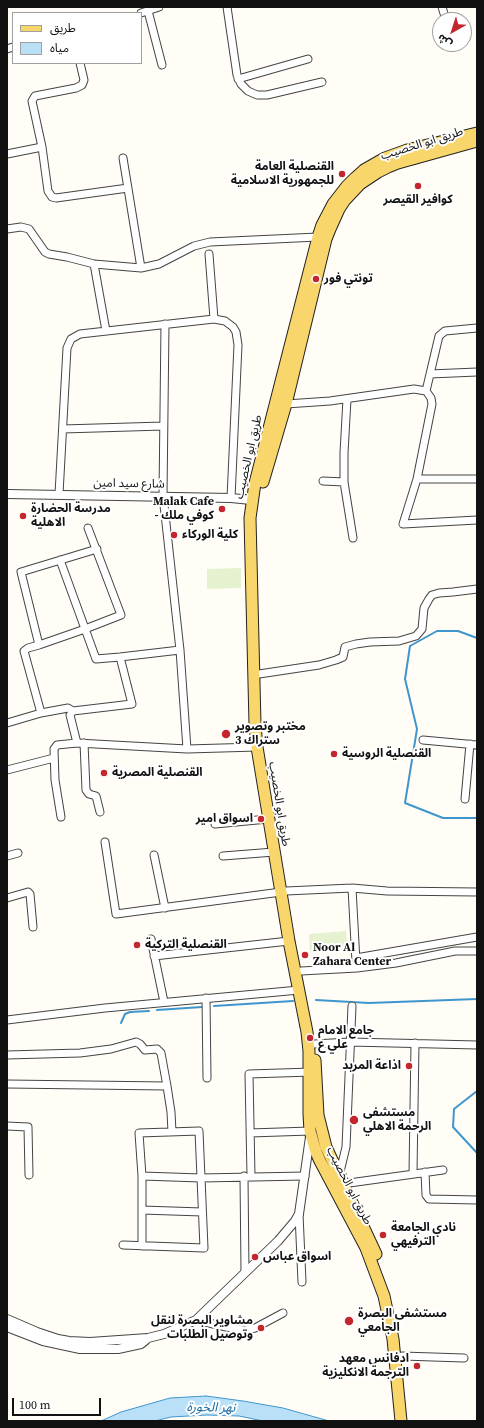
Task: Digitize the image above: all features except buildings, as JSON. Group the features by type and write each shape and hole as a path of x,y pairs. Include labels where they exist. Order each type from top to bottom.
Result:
{"main road":[{"name":"طريق ابو الخصيب","path":"401,1421 393,1339 388,1310 380,1282 369,1247 320,1161 310,1131 314,1044 274,852 257,747 255,635 257,507 262,483 286,404 292,360 318,237 332,204 347,186 364,170 385,158 477,133"},
{"name":"طريق ابو الخصيب","path":"408,1421 402,1356 397,1323 390,1294 340,1180 321,1132 308,1039 289,941 262,755 259,674 255,635 250,537 252,500 326,239 334,218 345,200 369,177 403,161 477,142"}],"street":[{"path":"159,7 145,12 162,66"},
{"path":"227,7 238,79 248,91 262,96 322,82"},
{"path":"238,79 308,59"},
{"path":"80,64 84,80 82,84 76,88 35,96 32,98 42,147 48,191 52,197 56,198 128,188"},
{"path":"7,154 42,147"},
{"path":"123,158 141,268"},
{"path":"7,229 25,227 31,231 45,252 48,254 94,264 141,268 159,264 194,246 210,242 318,237"},
{"path":"210,254 214,319"},
{"path":"94,264 106,331"},
{"path":"59,494 68,343 75,336 214,319 224,321 233,327 236,332 238,345 231,498"},
{"path":"165,324 163,496 180,650 187,748"},
{"path":"426,392 438,338 441,334 445,331 477,328"},
{"path":"430,374 477,372"},
{"path":"286,404 330,401 414,389 426,392 431,398 432,404 417,479 403,524 477,520"},
{"path":"347,399 344,482 352,538"},
{"path":"63,429 163,426"},
{"path":"417,479 477,479"},
{"path":"323,482 344,482"},
{"name":"شارع سيد امين","path":"7,494 163,496 252,500"},
{"path":"41,713 24,651 28,648 121,615 88,528"},
{"path":"39,645 21,572 96,549"},
{"path":"60,560 96,659 120,658 180,650"},
{"path":"259,674 319,665 336,660 344,657 345,647 356,644 399,641 416,636 422,629 424,608 432,595 477,589"},
{"path":"7,723 41,713 68,708 73,711 132,704 120,658"},
{"path":"73,711 70,715 80,743 86,790 89,794 96,796 100,812"},
{"path":"424,740 474,745 466,799"},
{"path":"61,817 55,780 54,750 57,745 80,743 187,748 257,747"},
{"path":"7,770 54,758"},
{"path":"215,824 268,819"},
{"path":"105,842 116,914 283,892 352,888 477,892"},
{"path":"223,856 274,852"},
{"path":"7,856 18,853"},
{"path":"154,855 165,908"},
{"path":"352,888 357,968"},
{"path":"7,898 28,892 30,894 33,927"},
{"path":"356,958 477,937"},
{"path":"151,939 164,1002"},
{"path":"154,956 289,941"},
{"path":"300,971 357,968 396,963 455,951 477,950"},
{"path":"7,1020 164,1002 299,990"},
{"path":"206,998 207,1078"},
{"path":"352,1006 346,1147 340,1180 444,1170"},
{"path":"7,1055 80,1053 111,1049 136,1042 145,1050 156,1049 160,1051 167,1086 172,1132"},
{"path":"314,1044 350,1042 477,1045"},
{"path":"413,1173 415,1043"},
{"path":"245,1272 250,1133 249,1074 312,1072"},
{"path":"7,1084 167,1086"},
{"path":"7,1126 28,1127 29,1175"},
{"path":"123,1245 142,1246 204,1248 199,1131 139,1133 142,1176 142,1246"},
{"path":"250,1133 310,1131 299,1214 302,1282"},
{"path":"425,1172 426,1195 429,1199 477,1200"},
{"path":"142,1176 201,1178 305,1176"},
{"path":"142,1210 202,1212"},
{"path":"7,1319 36,1332 69,1341 100,1342 148,1338 164,1334 196,1320 281,1238 299,1214"},
{"path":"196,1320 245,1330 255,1328 283,1313"},
{"path":"7,1327 43,1341 92,1350 118,1349 141,1344 148,1338"},
{"path":"402,1356 464,1358"}],"green space":[{"path":"241,568 241,588 207,589 207,569"},
{"path":"346,931 348,949 310,952 309,934"}],"water":[{"name":"نهر الخورة","path":"206,1396 283,1408 329,1421 263,1421 239,1416 207,1415 171,1417 155,1421 101,1421 121,1412 170,1398"}],"waterway":[{"path":"477,638 458,631 437,631 410,646 405,679 417,729 405,803 443,818 477,818"},
{"path":"316,1000 369,1003 477,999"},
{"path":"214,1006 293,1001"},
{"path":"157,1010 202,1007"},
{"path":"121,1023 125,1014 130,1012 149,1011"},
{"path":"477,1091 454,1109 453,1127 477,1153"}],"place":[{"name":"القنصلية العامة للجمهورية الاسلامية","path":"342,174"},
{"name":"كوافير القيصر","path":"418,186"},
{"name":"تونتي فور","path":"316,279"},
{"name":"Malak Cafe - كوفي ملك","path":"222,509"},
{"name":"مدرسة الحضارة الاهلية","path":"23,516"},
{"name":"كلية الوركاء","path":"174,535"},
{"name":"مختبر وتصوير ستراك 3","path":"226,734"},
{"name":"القنصلية الروسية","path":"334,754"},
{"name":"القنصلية المصرية","path":"104,773"},
{"name":"اسواق امير","path":"261,819"},
{"name":"القنصلية التركية","path":"137,945"},
{"name":"Noor Al Zahara Center","path":"305,955"},
{"name":"جامع الامام علي ع","path":"310,1038"},
{"name":"اذاعة المربد","path":"409,1066"},
{"name":"مستشفى الرحمة الاهلي","path":"354,1120"},
{"name":"نادي الجامعة الترفيهي","path":"383,1235"},
{"name":"اسواق عباس","path":"255,1257"},
{"name":"مستشفى البصرة الجامعي","path":"349,1321"},
{"name":"مشاوير البصرة لنقل وتوصيل الطلبات","path":"261,1328"},
{"name":"ادفانس معهد الترجمة الانكليزية","path":"417,1366"}]}
